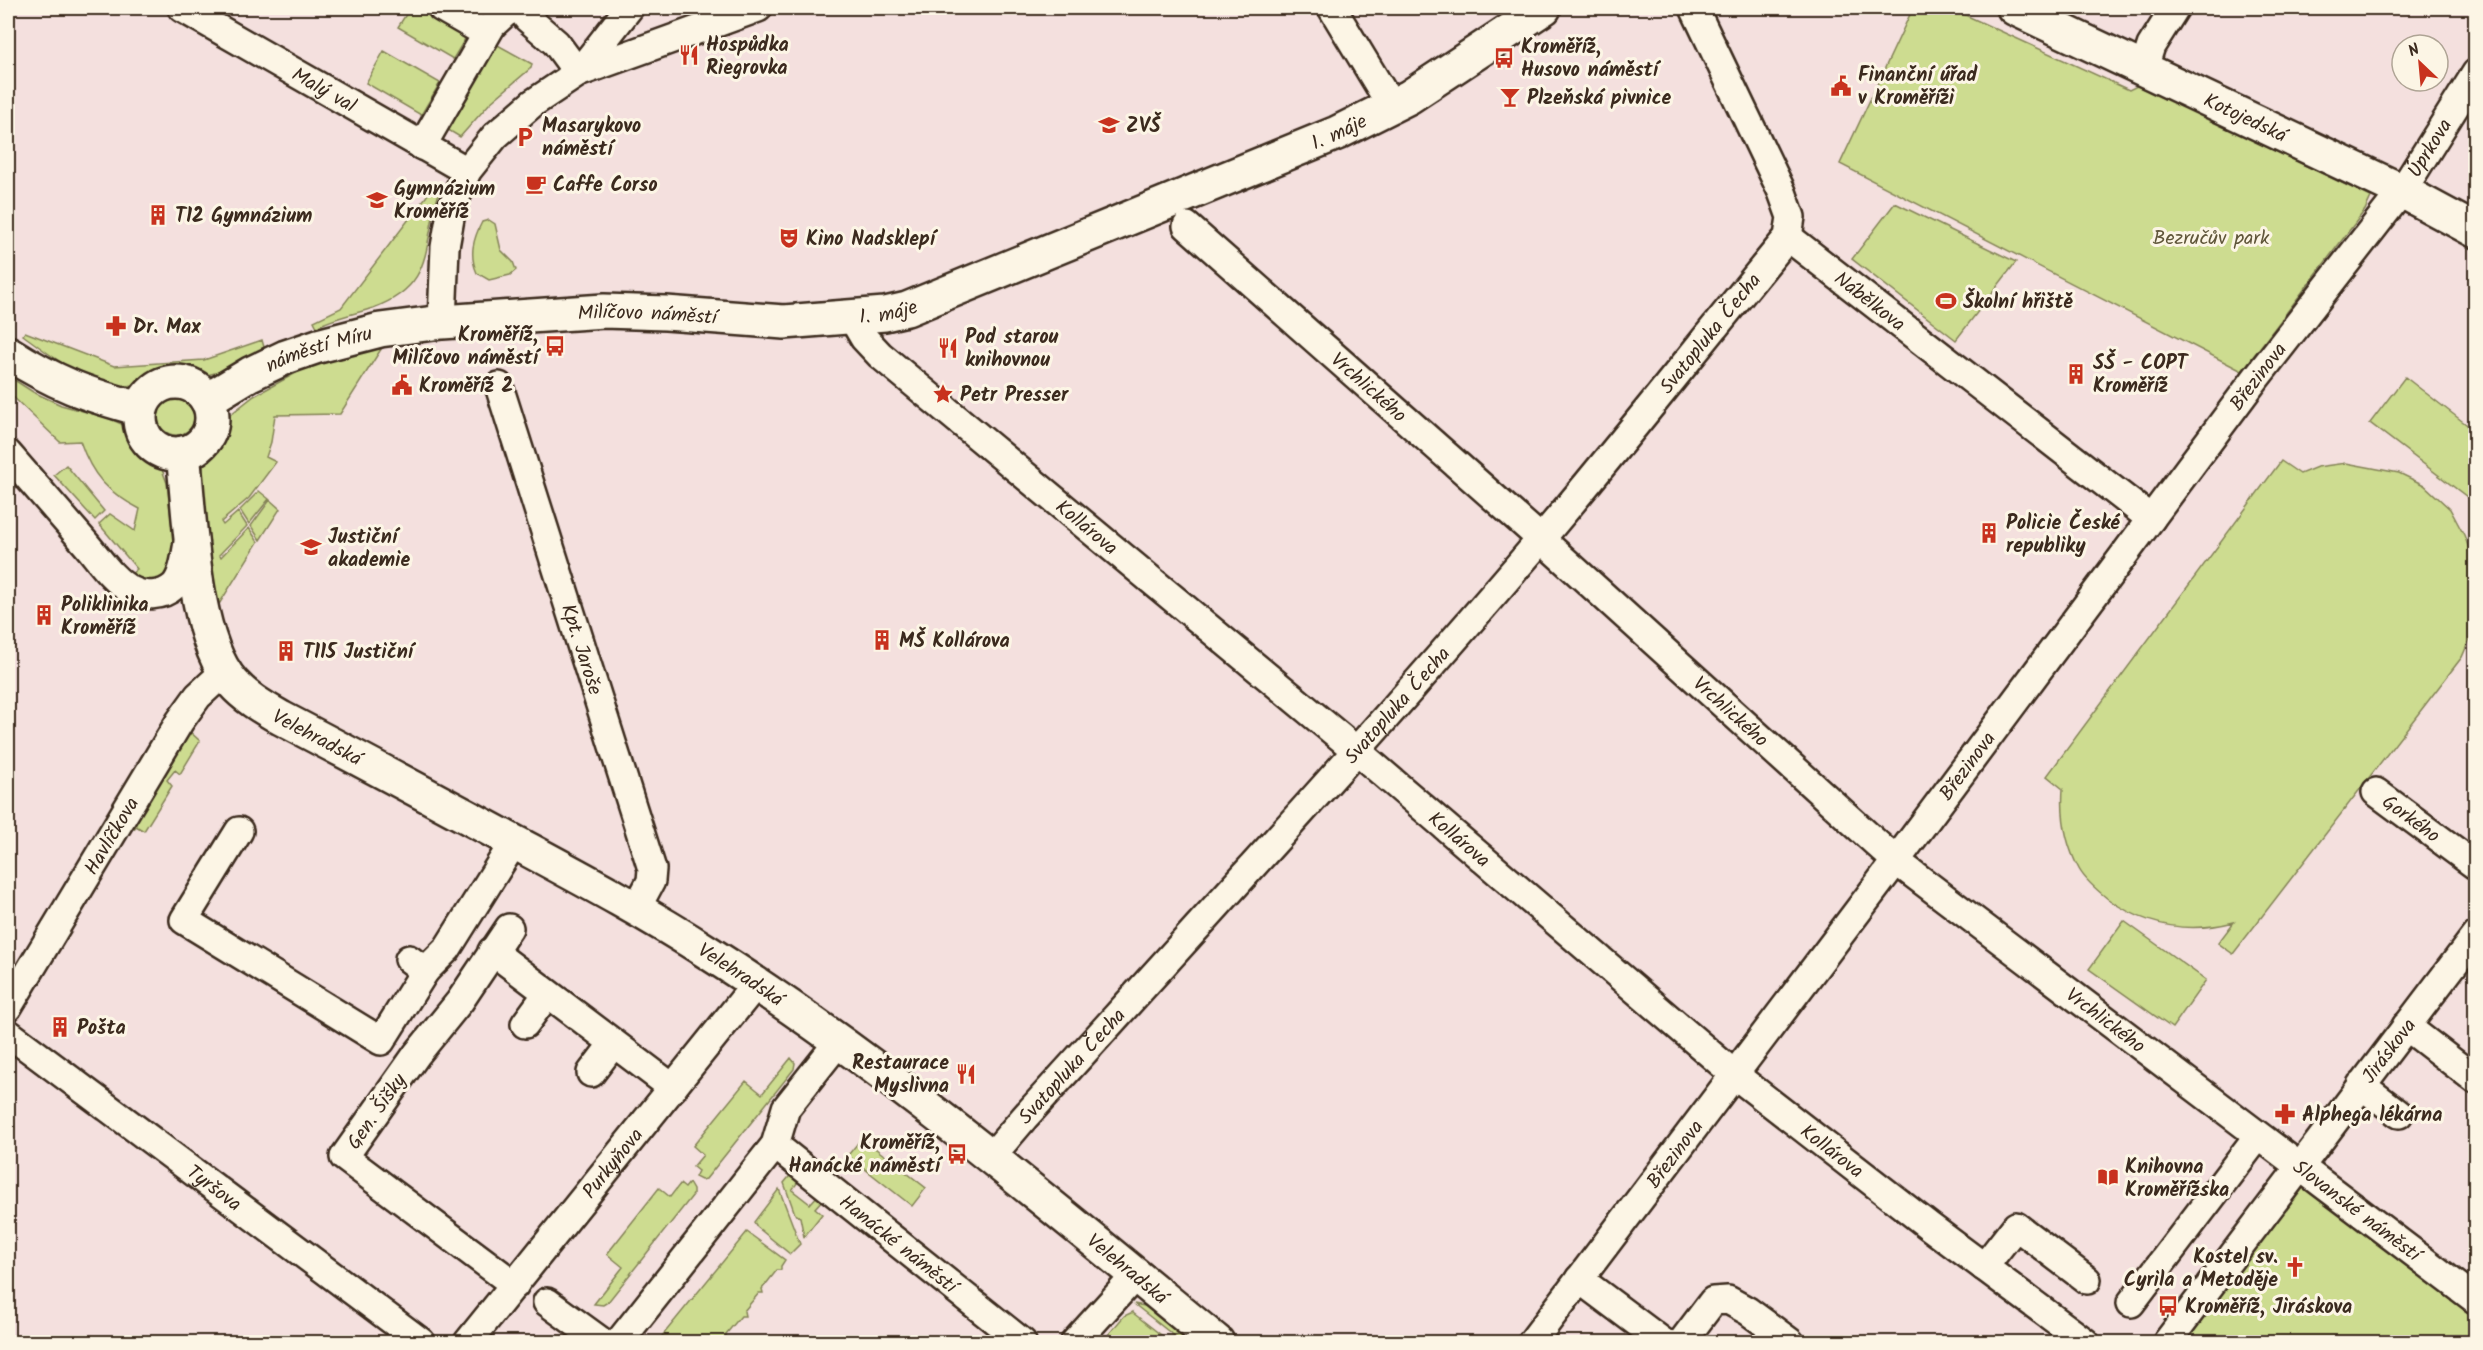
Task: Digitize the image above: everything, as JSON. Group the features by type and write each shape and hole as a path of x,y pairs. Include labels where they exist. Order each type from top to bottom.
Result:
{"main road":[{"name":"1. máje","path":"1386,97 1507,8"},
{"name":"1. máje","path":"851,316 885,314 925,302 1299,150 1386,97 1544,8"},
{"name":"Kotojedská","path":"2014,8 2402,191 2475,231"},
{"name":"Milíčovo náměstí","path":"442,321 604,311 784,322 851,316"},
{"name":"náměstí Míru","path":"207,400 250,374 286,357 318,346 380,330 442,321"},
{"path":"8,353 43,376 70,388 141,409"},
{"path":"174,382 193,387 207,400 212,416 209,433 198,446 183,453 168,453 150,443 141,424 141,409 151,393 162,385 174,382"},
{"path":"183,453 191,534 203,618 217,659 224,672"},
{"name":"Velehradská","path":"224,672 241,692 271,712 636,909 756,984 839,1041 990,1158 1217,1342"}],"street":[{"name":"Malý val","path":"182,8 467,171"},
{"path":"442,8 475,27"},
{"path":"422,146 492,25 505,13 516,8"},
{"path":"524,8 528,18 556,44 578,73"},
{"path":"578,73 628,8"},
{"path":"442,321 448,226 457,192 467,171 481,152 513,120 578,73 758,8"},
{"path":"1332,8 1386,97"},
{"path":"1694,8 1782,192 1791,217 1788,237"},
{"path":"2144,68 2151,46 2175,8"},
{"name":"Úprkova","path":"2402,191 2475,73"},
{"name":"Březinova","path":"1532,1342 1896,861 2256,378 2402,191"},
{"name":"Vrchlického","path":"1187,226 1541,539 1896,861 2299,1166"},
{"name":"Nábělkova","path":"1788,237 2151,519"},
{"name":"Svatopluka Čecha","path":"990,1158 1023,1118 1357,751 1541,539 1788,237"},
{"name":"Kollárova","path":"851,316 864,338 880,354 1357,751 1735,1075 2085,1342"},
{"name":"Kpt. Jaroše","path":"500,386 651,869 651,880 636,909"},
{"path":"8,454 106,567 128,589 138,594 161,593 174,586 183,570 191,534"},
{"name":"Havlíčkova","path":"8,1007 180,721 198,696 224,672"},
{"name":"Gorkého","path":"2376,792 2475,866"},
{"path":"239,831 184,920 381,1041 417,965 447,949 514,842"},
{"name":"Gen. Šišky","path":"509,928 460,1000 417,1054 344,1157 514,1284"},
{"name":"Jiráskova","path":"2299,1166 2475,934"},
{"path":"492,951 673,1088"},
{"name":"Purkyňova","path":"468,1342 756,984"},
{"path":"525,1024 547,994"},
{"path":"2406,1026 2475,1080"},
{"name":"Tyršova","path":"8,1033 421,1342"},
{"path":"619,1342 775,1145 786,1108 839,1041"},
{"path":"591,1073 613,1044"},
{"path":"2361,1085 2399,1114"},
{"path":"2131,1303 2258,1136"},
{"name":"Hanácké náměstí","path":"775,1145 1022,1342"},
{"name":"Slovanské náměstí","path":"2167,1342 2299,1166 2475,1300"},
{"path":"1984,1267 2016,1226 2087,1280"},
{"path":"1075,1342 1136,1275"},
{"path":"1579,1279 1663,1342"},
{"path":"1682,1342 1713,1301 1728,1300 1748,1311 1790,1342"},
{"path":"547,1302 602,1342"}],"green space":[{"path":"410,8 434,8 471,29 453,59 398,27"},
{"name":"Bezručův park","path":"1913,8 1950,8 2129,90 2139,85 2371,197 2365,210 2242,371 1840,164"},
{"path":"494,43 532,64 531,68 490,103 460,137 445,128"},
{"path":"384,51 440,83 421,115 366,83"},
{"path":"432,189 439,193 427,247 417,275 408,288 393,299 373,308 317,327 314,321 341,308"},
{"name":"Školní hřiště","path":"1895,203 2016,262 1956,340 1852,259"},
{"path":"489,220 495,224 501,250 513,262 516,270 510,275 489,280 477,273 473,253 474,241 479,228 482,222"},
{"path":"25,332 114,366 204,360 262,340 264,347 243,361 214,373 198,375 171,370 161,372 138,384 118,386 89,378 60,362 23,335"},
{"path":"383,346 340,414 275,415 266,457 276,462 249,498 221,522 223,525 238,512 247,526 219,555 221,557 249,528 258,542 218,606 206,537 202,473 205,457 226,418 254,396 305,368 335,357"},
{"path":"8,376 33,392 61,405 108,418 126,426 142,449 161,467 167,483 173,536 173,566 162,584 125,579 137,569 99,524 110,514 135,531 140,509 118,496 102,482 90,464 80,441 60,442 8,392"},
{"path":"2405,377 2475,431 2475,503 2370,423"},
{"path":"176,399 189,404 194,417 189,430 176,435 163,430 158,417 163,404"},
{"path":"2281,461 2300,474 2317,467 2346,463 2399,473 2424,485 2450,509 2464,535 2475,564 2475,627 2462,657 2233,954 2218,943 2234,922 2217,926 2184,927 2153,922 2123,909 2092,885 2074,860 2068,841 2063,810 2063,789 2047,776"},
{"path":"66,465 104,511 95,520 54,475"},
{"path":"259,491 269,499 249,524 240,510"},
{"path":"270,500 280,509 260,540 251,526"},
{"path":"189,731 200,741 180,774 175,770 167,780 172,786 144,831 136,826 134,829 131,827"},
{"path":"2124,921 2206,980 2172,1028 2089,969"},
{"path":"791,1058 795,1063 794,1069 706,1179 701,1180 695,1177 698,1171 693,1167 703,1155 693,1146 746,1081 762,1094"},
{"path":"862,1138 926,1188 912,1206 846,1154 849,1154"},
{"path":"793,1172 800,1179 792,1190 810,1204 819,1194 824,1198 815,1208 822,1214 804,1237 800,1217 795,1214 784,1183"},
{"path":"689,1183 693,1195 608,1302 603,1305 594,1304 623,1267 607,1254 659,1188 670,1197 680,1184 685,1188"},
{"path":"2304,1184 2475,1313 2475,1342 2185,1342"},
{"path":"779,1189 800,1244 790,1254 754,1222"},
{"path":"747,1232 785,1260 781,1270 777,1270 762,1289 763,1293 759,1293 744,1311 745,1316 741,1316 726,1334 726,1339 720,1342 658,1341"},
{"path":"1134,1304 1150,1307 1192,1342 1182,1342"},
{"path":"1133,1312 1170,1342 1102,1342 1124,1316"}],"place":[{"name":"Hospůdka Riegrovka","path":"689,55"},
{"name":"Kroměříž, Husovo náměstí","path":"1504,58"},
{"name":"Finanční úřad v Kroměříži","path":"1841,86"},
{"name":"Plzeňská pivnice","path":"1510,97"},
{"name":"ZVŠ","path":"1109,125"},
{"name":"Masarykovo náměstí","path":"525,137"},
{"name":"Caffe Corso","path":"536,184"},
{"name":"Gymnázium Kroměříž","path":"377,200"},
{"name":"T12 Gymnázium","path":"158,215"},
{"name":"Kino Nadsklepí","path":"789,238"},
{"name":"Školní hřiště","path":"1946,301"},
{"name":"Dr. Max","path":"116,326"},
{"name":"Kroměříž, Milíčovo náměstí","path":"555,346"},
{"name":"Pod starou knihovnou","path":"948,348"},
{"name":"SŠ - COPT Kroměříž","path":"2076,374"},
{"name":"Kroměříž 2","path":"402,385"},
{"name":"Petr Presser","path":"943,394"},
{"name":"Policie České republiky","path":"1989,533"},
{"name":"Justiční akademie","path":"311,547"},
{"name":"Poliklinika Kroměříž","path":"44,615"},
{"name":"MŠ Kollárova","path":"882,640"},
{"name":"T115 Justiční","path":"286,651"},
{"name":"Pošta","path":"60,1027"},
{"name":"Restaurace Myslivna","path":"966,1074"},
{"name":"Alphega lékárna","path":"2285,1114"},
{"name":"Kroměříž, Hanácké náměstí","path":"957,1154"},
{"name":"Knihovna Kroměřížska","path":"2108,1177"},
{"name":"Kostel sv. Cyrila a Metoděje","path":"2295,1267"},
{"name":"Kroměříž, Jiráskova","path":"2168,1306"}]}
